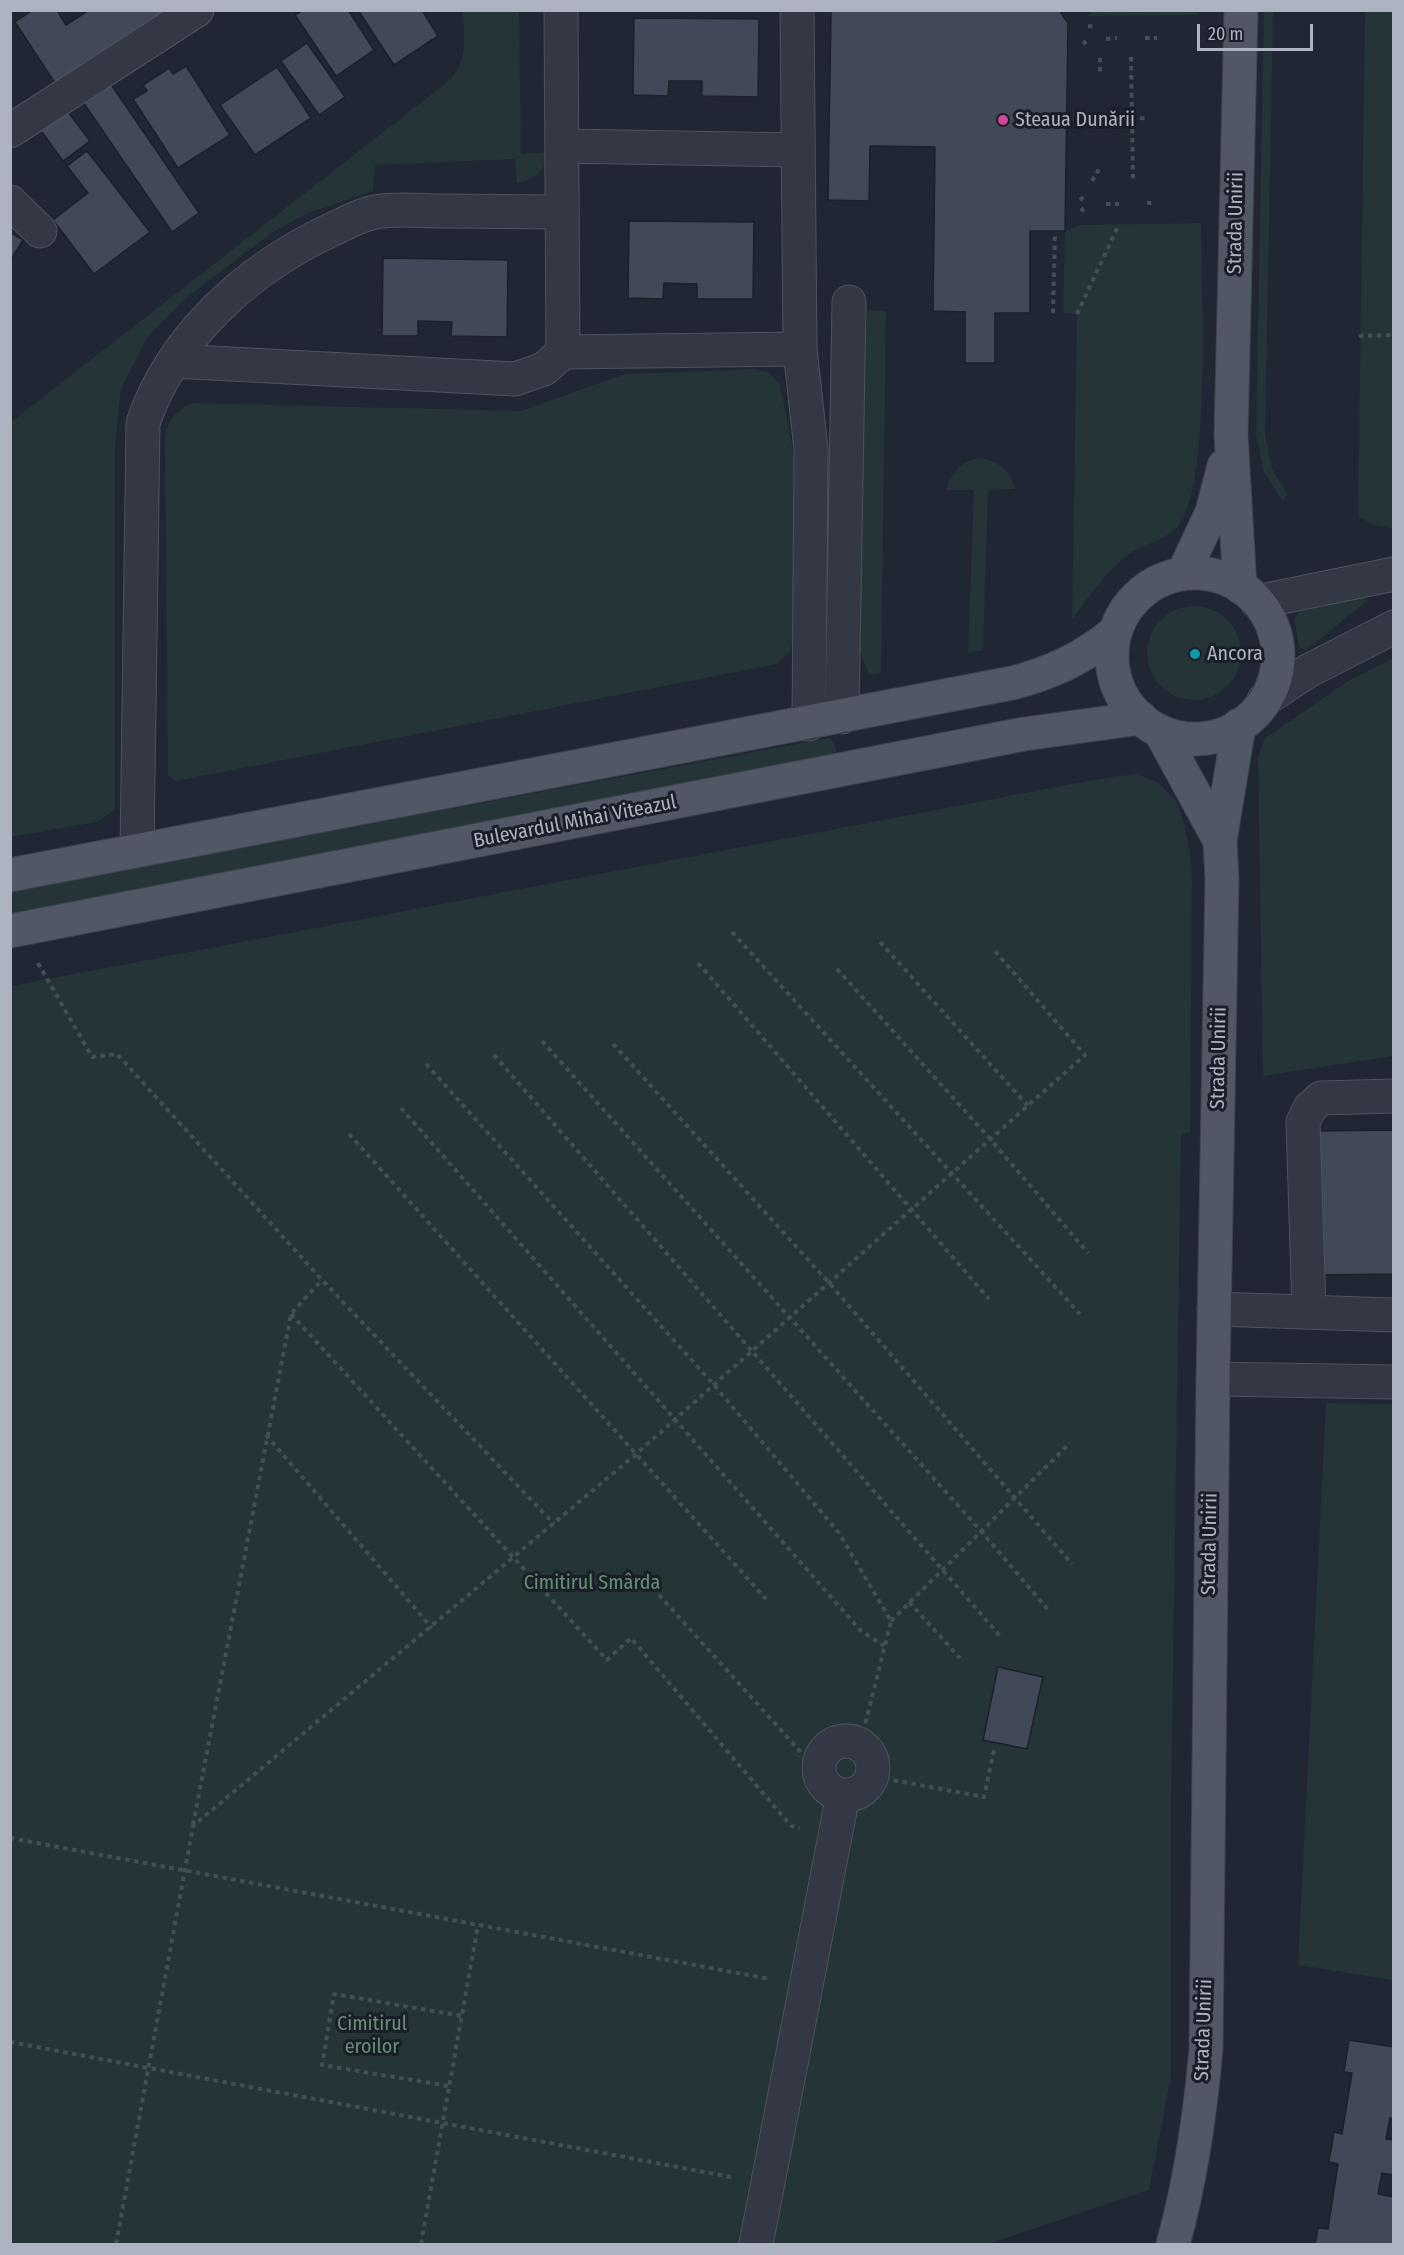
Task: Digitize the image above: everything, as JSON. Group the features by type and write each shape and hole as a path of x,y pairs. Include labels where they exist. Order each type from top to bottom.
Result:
{"main road":[{"name":"Strada Unirii","path":"1241,10 1232,435 1249,594"},
{"name":"Strada Unirii","path":"1183,574 1212,512 1232,435"},
{"path":"1183,574 1218,576 1249,594 1270,621 1278,655 1274,679 1264,700 1239,725 1218,735 1183,737 1150,724 1125,700 1115,680 1112,656 1115,633 1125,611 1141,593 1160,581 1183,574"},
{"path":"10,875 809,724 1046,674 1093,650 1115,633"},
{"name":"Strada Unirii","path":"1150,724 1220,841"},
{"name":"Bulevardul Mihai Viteazul","path":"10,931 1014,736 1150,724"},
{"name":"Strada Unirii","path":"1173,2244 1186,2197 1198,2135 1206,2049 1213,1379 1222,879 1220,841 1239,725"}],"street":[{"path":"10,131 197,10"},
{"path":"561,10 563,352"},
{"path":"797,10 800,350 811,449 809,724"},
{"path":"562,146 798,150"},
{"path":"10,202 40,231"},
{"path":"137,850 143,423 150,401 174,362 224,302 262,269 315,237 359,217 391,210 562,212"},
{"path":"842,717 849,302"},
{"path":"174,362 515,379 544,369 563,352 800,350"},
{"path":"1249,594 1394,574"},
{"path":"1264,700 1308,671 1394,627"},
{"path":"1309,1311 1303,1122 1310,1108 1321,1098 1394,1096"},
{"path":"1214,1309 1394,1315"},
{"path":"1213,1379 1394,1382"},
{"path":"843,1741 860,1745 871,1758 872,1776 862,1790 843,1795 827,1787 819,1772 823,1754 832,1746 843,1741"},
{"path":"756,2244 843,1795"}],"path":[{"path":"1088,26 1096,27"},
{"path":"1106,39 1117,38"},
{"path":"1145,38 1157,38"},
{"path":"1083,41 1089,47"},
{"path":"1131,57 1133,180"},
{"path":"1100,58 1100,72"},
{"path":"1068,119 1102,118"},
{"path":"1113,119 1148,118"},
{"path":"1092,181 1101,166"},
{"path":"1080,200 1084,196"},
{"path":"1147,203 1156,204"},
{"path":"1106,204 1119,204"},
{"path":"1077,314 1119,224"},
{"path":"1053,313 1055,232"},
{"path":"1359,336 1394,335"},
{"path":"732,932 1080,1314"},
{"path":"880,942 1028,1106"},
{"path":"193,1826 432,1628 635,1455 754,1352 1085,1056 994,950"},
{"path":"38,963 92,1057 117,1054 322,1280 554,1524"},
{"path":"698,963 914,1209 989,1299"},
{"path":"837,969 991,1140 1088,1253"},
{"path":"542,1041 981,1531 1049,1611"},
{"path":"613,1044 830,1284 1072,1564"},
{"path":"494,1056 1000,1636"},
{"path":"426,1064 714,1385 839,1533 891,1621"},
{"path":"401,1108 860,1630 884,1646"},
{"path":"349,1134 766,1599"},
{"path":"116,2244 183,1871 291,1314 322,1280"},
{"path":"291,1314 607,1660 631,1638 791,1826 835,1834"},
{"path":"266,1435 432,1628"},
{"path":"860,1745 891,1621 1070,1443"},
{"path":"659,1595 819,1772"},
{"path":"909,1602 960,1658"},
{"path":"872,1776 984,1797 994,1750"},
{"path":"10,1838 806,1986"},
{"path":"421,2244 478,1925"},
{"path":"448,2086 322,2065 334,1994 462,2016"},
{"path":"10,2042 767,2184"}],"green space":[{"path":"1092,10 1199,11 1198,15 1089,16"},
{"path":"463,11 519,11 521,154 547,152 542,170 534,177 517,183 515,159 375,165 373,191 308,213 273,232 191,294 148,336 121,389 115,447 115,810 97,822 11,837 11,422 450,80 460,64 464,48"},
{"path":"1264,11 1273,11 1265,434 1272,469 1288,495 1282,500 1264,472 1256,435"},
{"path":"1365,11 1393,11 1393,528 1374,525 1358,516"},
{"path":"1201,223 1202,380 1196,468 1189,502 1179,525 1162,538 1134,551 1112,569 1072,620 1077,314 1063,313 1065,231 1080,225"},
{"path":"860,310 886,311 881,673 869,675 854,635"},
{"path":"756,369 769,373 780,385 794,455 793,639 790,651 777,664 176,781 168,775 165,436 171,420 182,409 192,403 521,411 625,374"},
{"path":"980,458 1003,468 1015,489 988,490 983,650 968,653 974,490 946,490 958,468"},
{"path":"1363,596 1367,601 1306,650 1299,647 1294,619 1299,612"},
{"path":"1194,606 1212,609 1227,620 1238,635 1241,653 1238,671 1227,686 1212,697 1194,700 1176,697 1161,686 1150,671 1147,653 1150,635 1161,620 1176,609"},
{"path":"1393,658 1393,1056 1263,1076 1258,759 1264,739 1345,683"},
{"path":"829,738 836,748 833,760 11,913 11,891"},
{"name":"Cimitirul Smârda","path":"1137,774 1159,783 1176,801 1184,823 1192,878 1190,1132 1181,1134 1171,1805 1171,2076 1149,2190 988,2244 11,2244 11,986 1093,780"},
{"path":"1326,1403 1393,1404 1393,1980 1298,1965"}],"building":[{"path":"33,10 57,10 66,25 89,10 168,10 55,83 15,22"},
{"path":"303,10 348,10 374,50 336,76 295,15"},
{"path":"358,10 422,10 438,36 394,65"},
{"path":"831,10 1059,10 1068,23 1065,231 1030,231 1030,313 995,313 995,363 965,363 965,312 933,311 935,147 870,146 869,201 828,200"},
{"path":"634,18 759,19 758,97 702,96 702,81 669,81 668,96 633,95"},
{"path":"307,43 345,97 319,115 281,61"},
{"path":"186,66 230,135 178,168 133,99 147,91 143,85 169,68 173,74"},
{"path":"277,67 311,118 255,155 220,105"},
{"path":"108,80 199,213 172,232 81,99"},
{"path":"65,108 90,141 63,161 39,128"},
{"path":"87,151 150,232 94,274 53,220 88,193 67,166"},
{"path":"629,221 754,222 753,299 697,299 697,284 664,283 663,299 628,298"},
{"path":"10,232 23,240 10,261"},
{"path":"383,258 508,260 507,337 451,336 452,322 418,321 418,336 382,336"},
{"path":"1394,1130 1394,1274 1319,1275 1318,1131"},
{"path":"998,1667 1043,1677 1027,1749 983,1740"},
{"path":"1349,2040 1394,2047 1394,2118 1390,2118 1386,2139 1394,2140 1394,2175 1382,2173 1378,2194 1394,2197 1394,2244 1315,2244 1318,2228 1328,2229 1338,2164 1329,2162 1334,2132 1342,2134 1352,2073 1344,2072"}],"place":[{"name":"Steaua Dunării","path":"1003,120"},
{"name":"Ancora","path":"1195,654"}],"park label":[{"name":"Cimitirul eroilor","path":"372,2036"}]}
